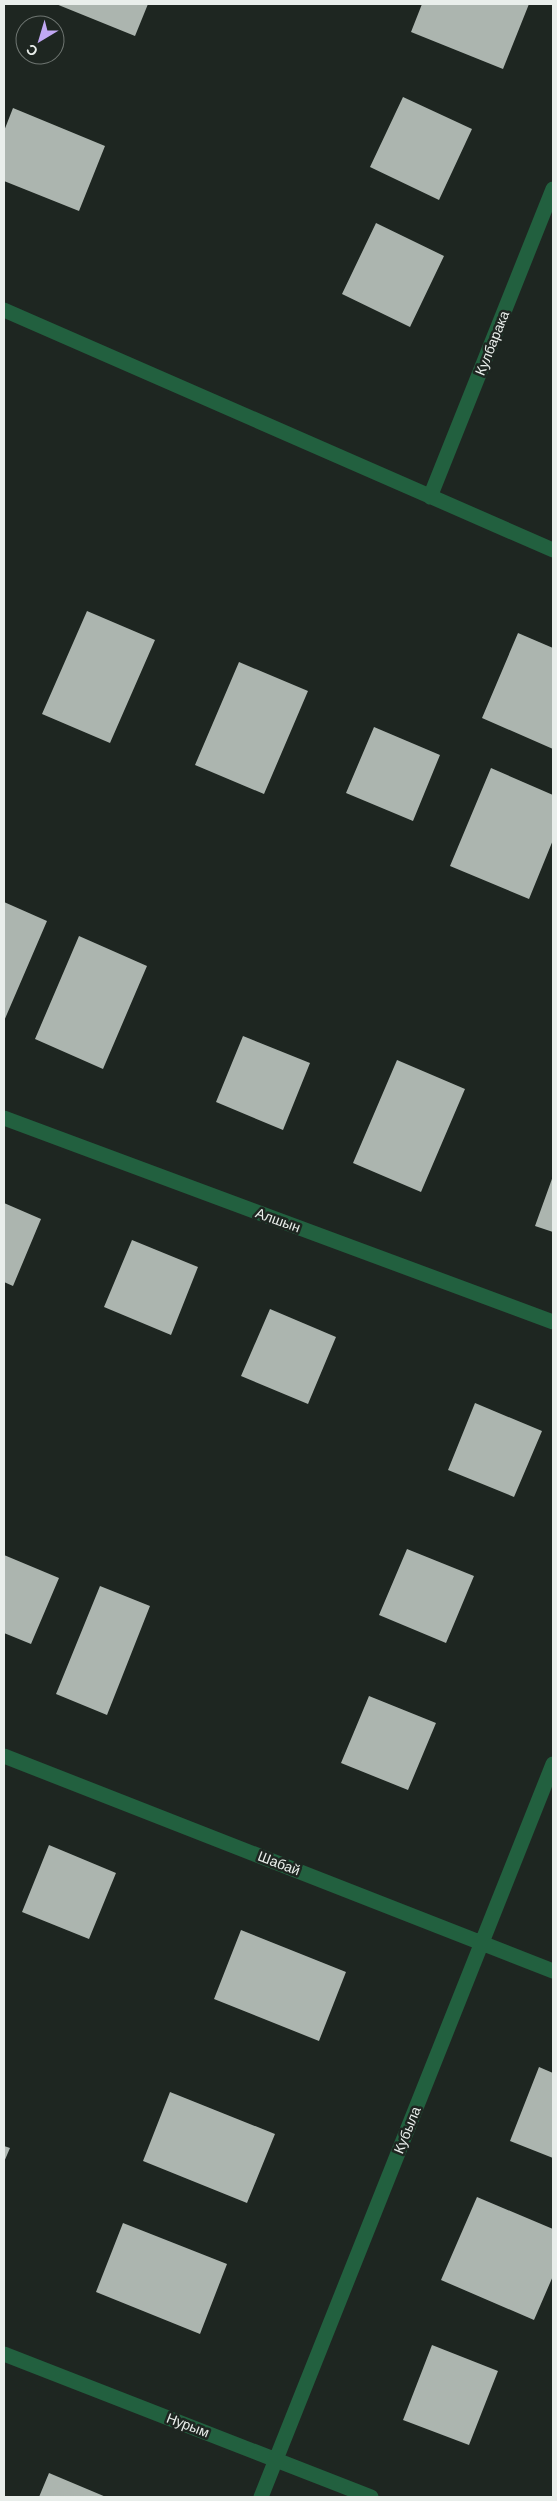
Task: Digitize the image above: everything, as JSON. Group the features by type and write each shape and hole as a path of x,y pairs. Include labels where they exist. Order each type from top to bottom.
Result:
{"street":[{"name":"Кулбарака","path":"430,497 553,189"},
{"path":"4,310 553,550"},
{"name":"Алшын","path":"4,1118 553,1322"},
{"name":"Шабай","path":"4,1756 553,1971"},
{"name":"Кубыла","path":"261,2497 553,1764"},
{"name":"Нурым","path":"4,2354 371,2497"}],"building":[{"path":"56,4 148,4 135,36"},
{"path":"422,4 529,4 503,69 411,32"},
{"path":"403,97 472,129 439,200 370,167"},
{"path":"13,108 105,146 79,211 4,181 4,131"},
{"path":"376,223 444,256 410,327 342,294"},
{"path":"87,611 155,640 110,743 42,714"},
{"path":"518,633 553,648 553,749 482,718"},
{"path":"239,662 308,691 264,794 195,765"},
{"path":"374,727 440,755 413,821 346,793"},
{"path":"491,768 553,795 553,840 529,899 450,866"},
{"path":"4,902 47,921 4,1021"},
{"path":"79,936 147,966 103,1069 35,1039"},
{"path":"243,1036 310,1063 283,1130 216,1102"},
{"path":"397,1060 465,1089 421,1192 353,1163"},
{"path":"553,1176 553,1232 535,1226"},
{"path":"4,1203 41,1219 13,1286 4,1282"},
{"path":"132,1240 198,1267 171,1335 104,1307"},
{"path":"270,1309 336,1337 308,1404 241,1376"},
{"path":"475,1403 542,1431 514,1497 448,1470"},
{"path":"407,1549 474,1576 446,1643 379,1615"},
{"path":"4,1555 59,1578 31,1644 4,1633"},
{"path":"100,1586 150,1606 107,1715 56,1694"},
{"path":"369,1696 436,1723 408,1790 341,1763"},
{"path":"49,1845 116,1873 89,1939 22,1912"},
{"path":"241,1930 346,1972 319,2041 214,1999"},
{"path":"539,2067 553,2073 553,2158 510,2141"},
{"path":"170,2092 275,2134 247,2203 143,2161"},
{"path":"4,2146 10,2148 4,2162"},
{"path":"477,2197 553,2229 553,2276 534,2320 441,2280"},
{"path":"123,2223 227,2264 200,2334 96,2292"},
{"path":"432,2345 498,2371 469,2445 403,2420"},
{"path":"49,2473 106,2497 39,2497"}]}
